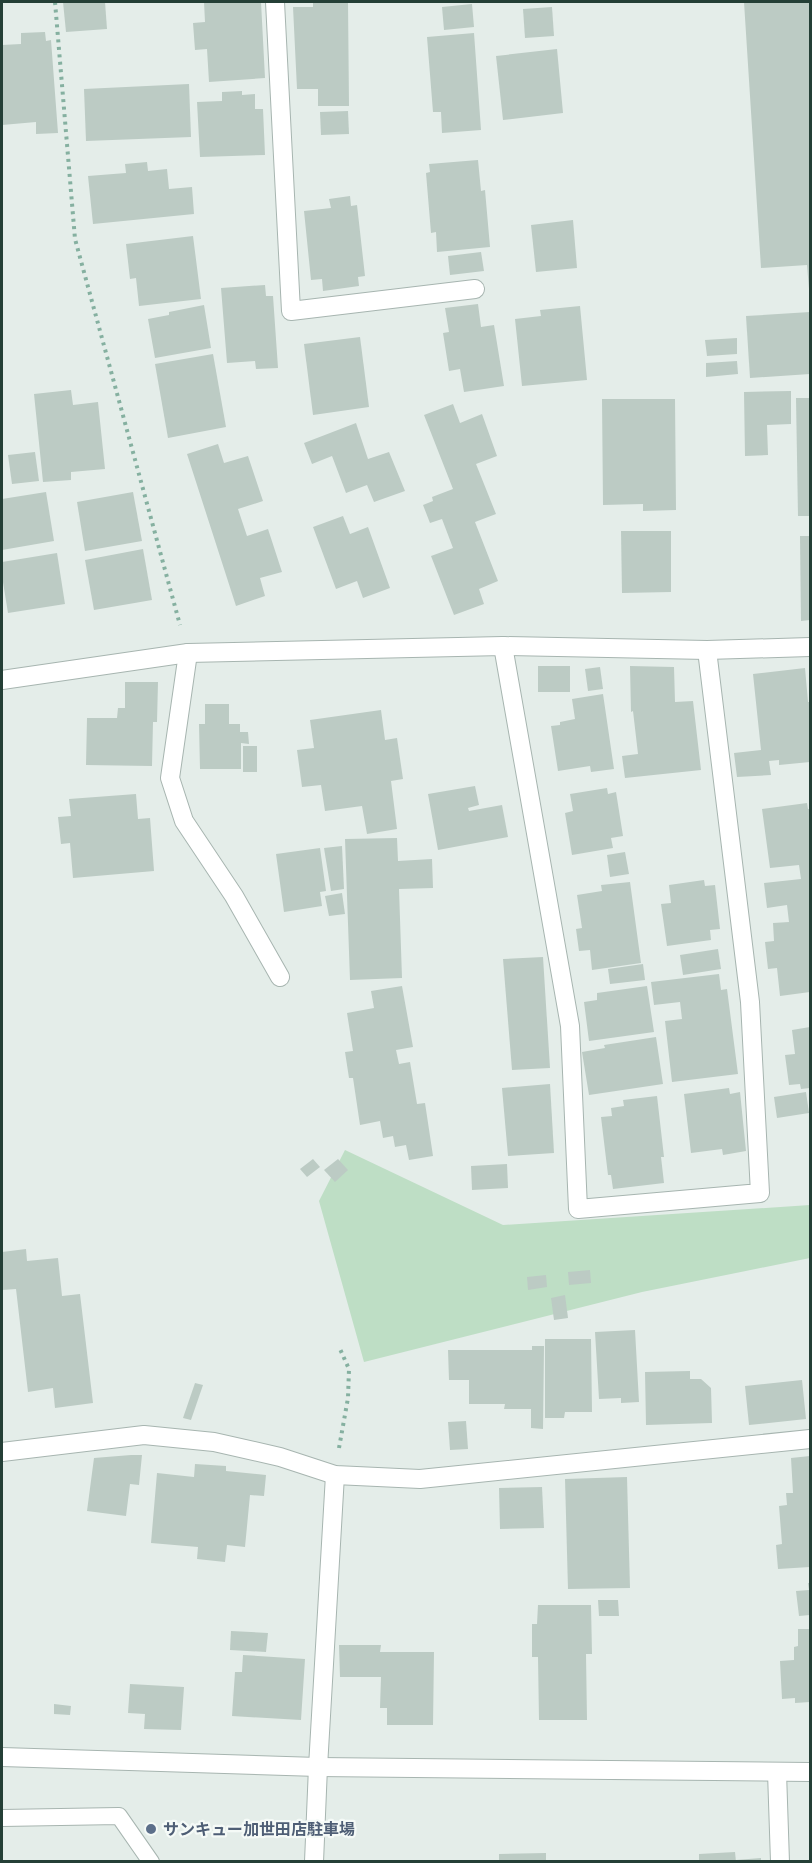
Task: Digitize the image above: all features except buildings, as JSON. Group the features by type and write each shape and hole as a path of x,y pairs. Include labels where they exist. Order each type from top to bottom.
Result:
{"street":[{"path":"275,2 291,311 475,289"},
{"path":"503,646 570,1026 578,1209 760,1193 750,1002 707,650"},
{"path":"2,680 188,653 503,646 707,650 810,646"},
{"path":"188,653 170,778 184,821 234,896 280,977"},
{"path":"2,1452 144,1435 214,1442 280,1457 335,1475 420,1479 810,1439"},
{"path":"314,1862 335,1475"},
{"path":"2,1757 318,1767 810,1772"},
{"path":"777,1772 780,1862"}],"lane":[{"path":"2,1818 119,1816 151,1862"}],"path":[{"path":"55,2 75,239 188,653"},
{"path":"335,1475 348,1398 349,1369 340,1349"}],"green space":[{"path":"345,1150 503,1225 810,1205 810,1258 642,1292 364,1362 319,1201"}],"place":[{"name":"サンキュー加世田店駐車場","path":"151,1829"}]}
